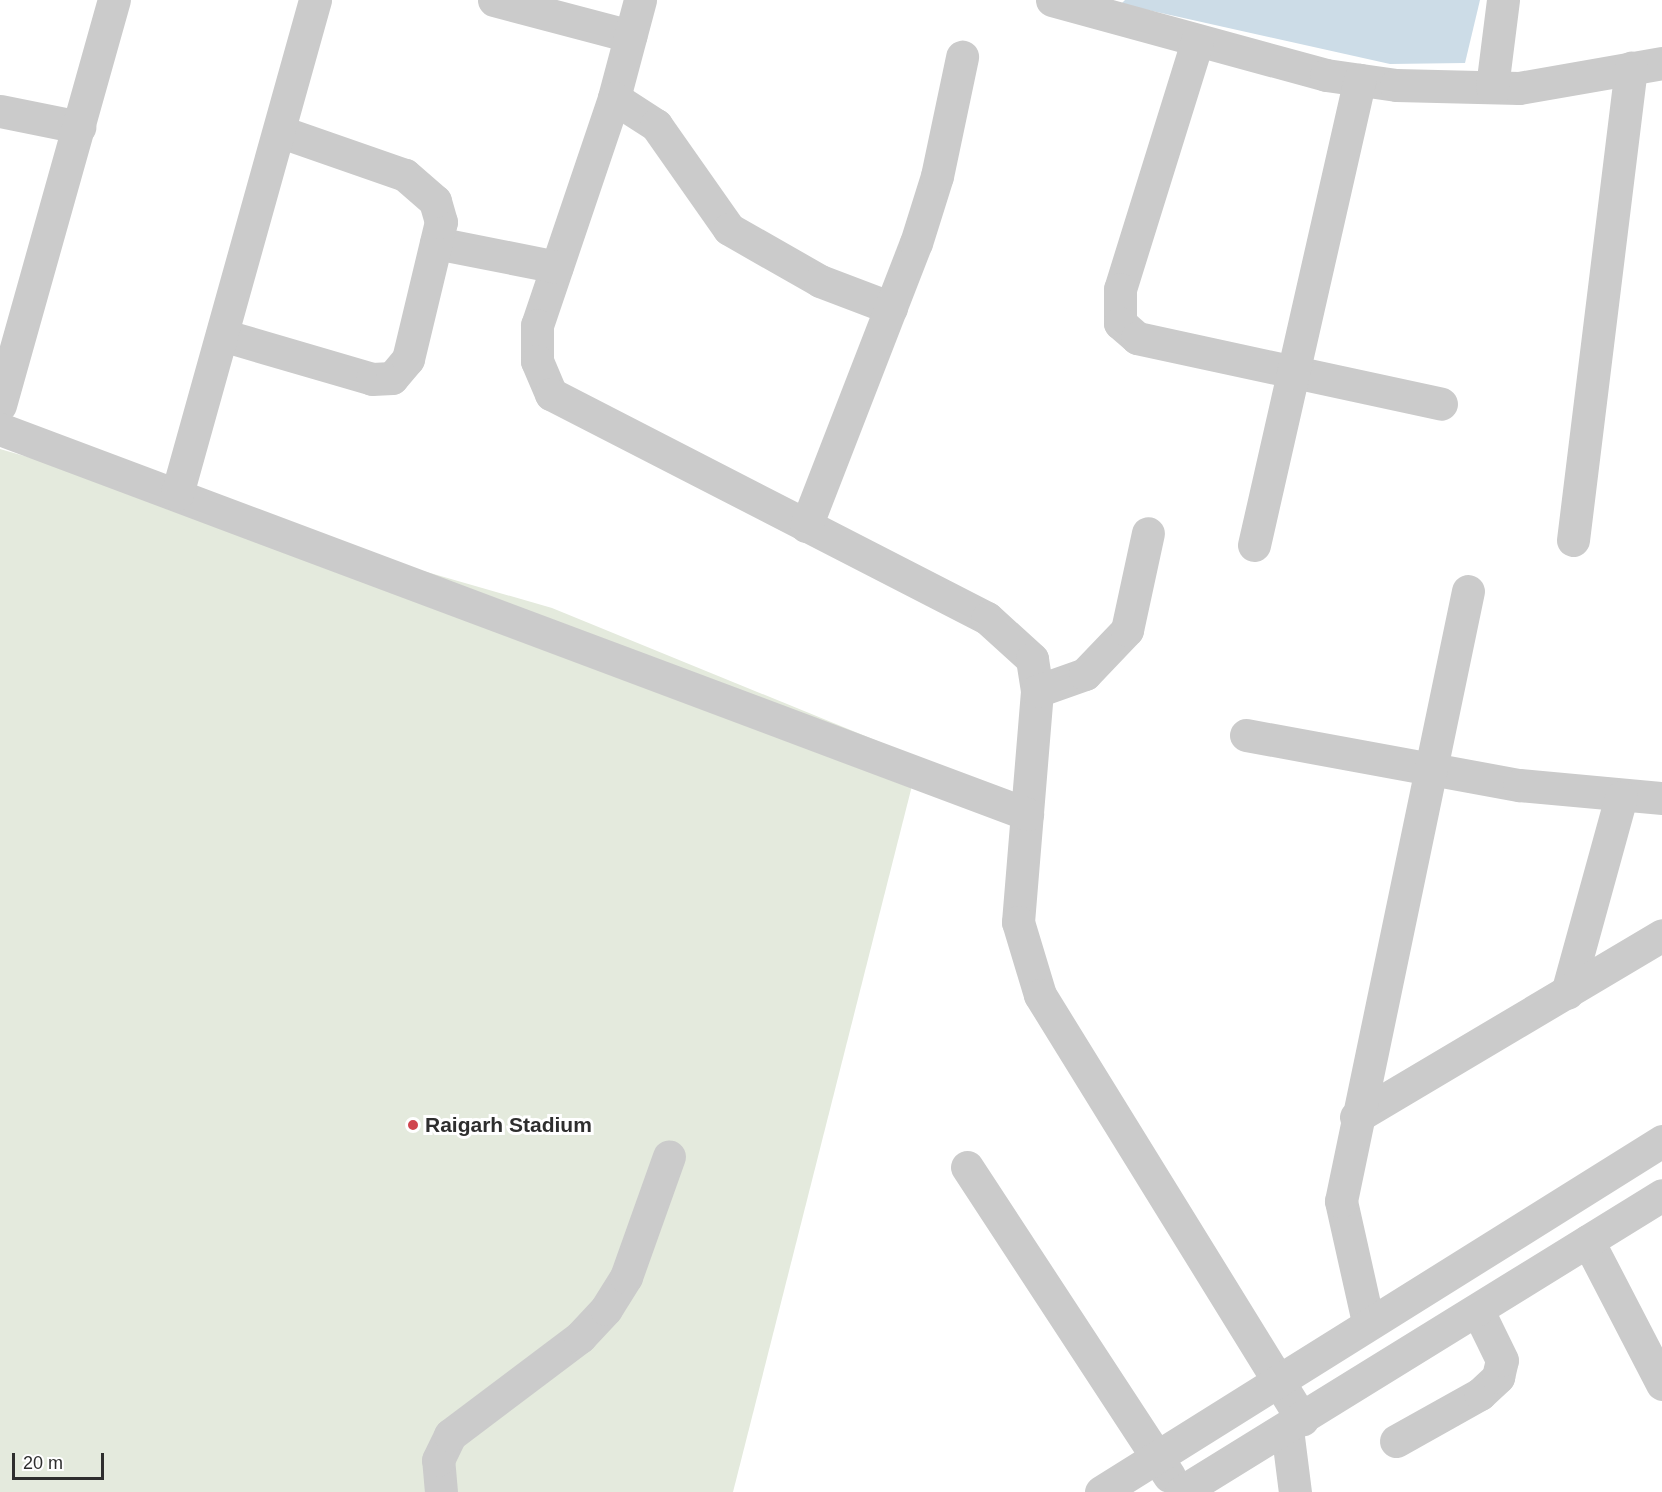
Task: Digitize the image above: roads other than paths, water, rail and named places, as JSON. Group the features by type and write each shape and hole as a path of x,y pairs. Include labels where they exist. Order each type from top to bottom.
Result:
{"street":[{"path":"0,405 114,0"},
{"path":"177,494 315,0"},
{"path":"494,0 630,36"},
{"path":"640,0 614,98 537,325 537,361 551,394 987,618 1032,658 1037,691 1018,922 1040,995 1278,1379 1294,1424 1295,1492"},
{"path":"1052,0 1197,42 1360,80 1492,87 1570,81 1647,65 1573,540"},
{"path":"1492,87 1503,0"},
{"path":"1197,42 1116,311 1120,323 1137,338 1440,404"},
{"path":"806,526 891,308 938,176 962,57"},
{"path":"1254,545 1360,80"},
{"path":"614,98 656,124 729,229 820,282 891,308"},
{"path":"0,111 79,127"},
{"path":"222,335 372,379 392,378 408,359 441,222 435,201 422,186 405,175 279,131"},
{"path":"436,243 557,267"},
{"path":"0,429 1026,814"},
{"path":"1037,691 1085,674 1127,630 1148,533"},
{"path":"1368,1322 1341,1201 1356,1117 1434,772 1468,591"},
{"path":"1246,735 1434,772 1621,797 1662,798"},
{"path":"1567,993 1621,797"},
{"path":"1356,1117 1567,993 1662,934"},
{"path":"1101,1492 1368,1322 1662,1141"},
{"path":"441,1492 438,1460 450,1435 579,1337 606,1309 626,1277 669,1156"},
{"path":"967,1167 1181,1492 1478,1311 1662,1195"},
{"path":"1588,1241 1662,1384"},
{"path":"1396,1441 1480,1394 1497,1377 1502,1360 1478,1311"}],"place":[{"name":"Raigarh Stadium","path":"413,1125"}]}
